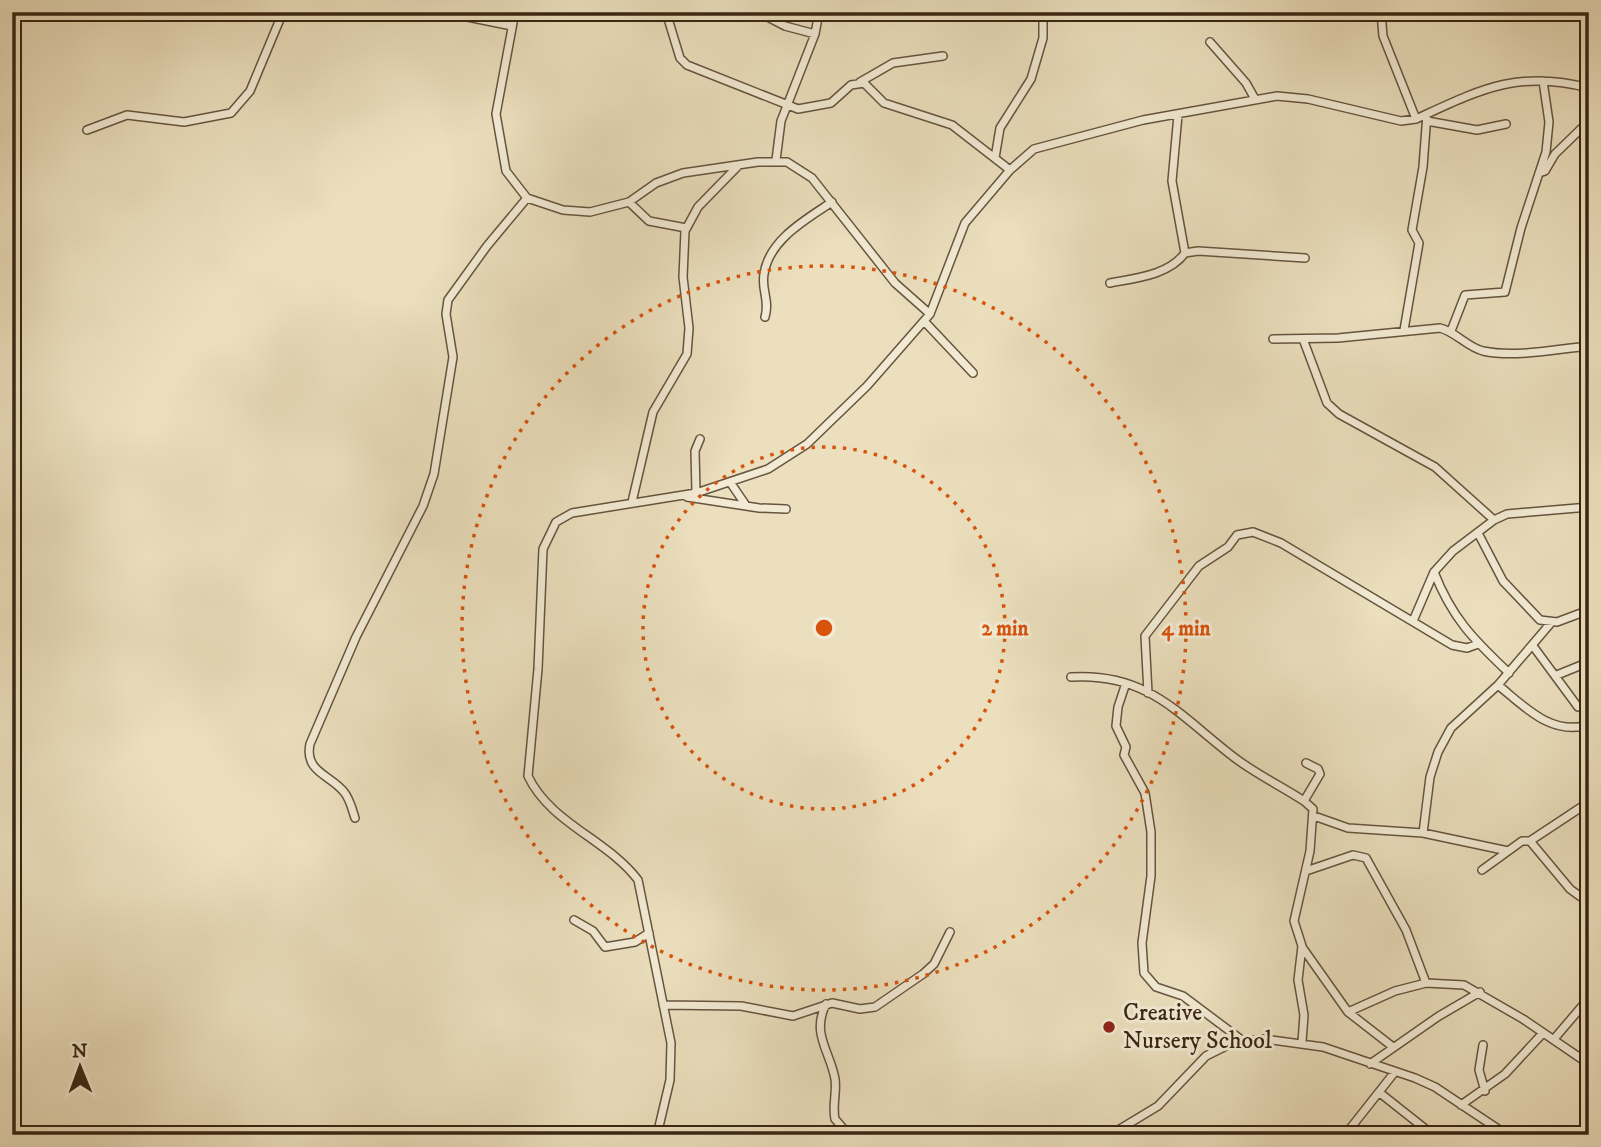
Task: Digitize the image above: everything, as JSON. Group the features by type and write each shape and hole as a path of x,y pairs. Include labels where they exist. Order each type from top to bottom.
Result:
{"street":[{"path":"87,131 127,115 193,121 230,113 250,91 282,12"},
{"path":"443,12 512,26"},
{"path":"515,12 496,114 506,171 527,198 563,209 590,212 628,201 656,183 682,173 776,160 803,170 832,202 895,283 930,314"},
{"path":"666,12 683,62 797,109 825,105 891,64 943,56"},
{"path":"758,12 785,26 815,34"},
{"path":"776,160 779,128 815,34 819,12"},
{"path":"995,158 1000,128 1031,79 1043,38 1043,12"},
{"path":"1381,12 1383,36 1416,119"},
{"path":"1210,42 1247,83 1255,99"},
{"path":"1451,331 1465,295 1505,292 1546,152 1549,122 1543,81"},
{"path":"860,82 884,103 952,125 1010,170"},
{"path":"1427,118 1499,84 1567,82 1589,88"},
{"path":"657,1135 671,1067 671,1043 638,880 549,803 531,782 527,768 538,668 543,549 550,530 563,516 572,513 683,496 730,482 768,469 807,444 867,386 930,314 965,223 1010,170 1034,149 1143,120 1277,96 1308,99 1387,119 1427,118 1477,130 1506,124"},
{"path":"1110,283 1135,279 1177,264 1185,253 1172,181 1178,115"},
{"path":"1404,330 1418,253 1418,240 1412,230 1423,167 1427,118"},
{"path":"1539,173 1545,171 1555,154 1589,121"},
{"path":"632,502 653,412 687,354 689,328 683,265 686,228 698,206 738,166"},
{"path":"355,818 343,790 319,773 311,762 310,744 356,637 423,506 434,474 453,357 446,314 448,300 487,246 527,198"},
{"path":"628,201 650,222 686,228"},
{"path":"765,317 768,299 763,279 769,252 832,202"},
{"path":"1185,253 1305,258"},
{"path":"924,321 973,373"},
{"path":"1273,339 1440,328 1451,331 1482,351 1532,352 1589,346"},
{"path":"1303,339 1327,403 1339,414 1435,467 1494,520"},
{"path":"696,493 695,451 701,439"},
{"path":"730,482 745,504"},
{"path":"683,496 775,510 786,509"},
{"path":"1413,621 1434,572 1453,551 1494,520 1507,514 1589,507"},
{"path":"1148,693 1145,636 1199,566 1243,533 1268,536 1386,608 1461,648 1478,644"},
{"path":"1478,533 1503,580 1540,620 1550,624"},
{"path":"1434,572 1451,611 1478,644 1509,673"},
{"path":"1423,833 1430,777 1438,752 1451,728 1498,685 1550,624 1589,610"},
{"path":"1533,646 1557,675 1574,703 1578,707 1589,706"},
{"path":"1557,675 1589,662"},
{"path":"1071,677 1105,677 1148,693 1189,718 1237,760 1304,800 1314,816 1348,828 1423,833 1508,851"},
{"path":"1126,683 1118,707 1116,732 1126,747 1124,755 1145,793 1152,844 1150,895 1142,943 1144,972 1156,987 1183,996 1243,1041"},
{"path":"1498,685 1538,718 1570,729 1589,724"},
{"path":"1304,800 1320,774 1320,771 1306,763"},
{"path":"1482,870 1522,841 1530,841 1589,802"},
{"path":"1314,816 1306,871 1294,921 1302,946 1348,1012 1393,1047"},
{"path":"1530,841 1570,889 1589,902"},
{"path":"1306,871 1353,855 1366,858 1406,930 1426,983"},
{"path":"574,920 593,931 605,947 635,942 649,933"},
{"path":"663,1005 740,1006 793,1016 826,1004 840,1003 860,1009 882,1004 934,964 950,932"},
{"path":"1302,946 1298,980 1304,1015 1303,1042"},
{"path":"1348,1012 1395,991 1426,983 1464,985 1480,992 1589,1064"},
{"path":"1370,1064 1480,992"},
{"path":"1554,1040 1589,998"},
{"path":"826,1004 820,1019 820,1035 835,1081 833,1111 839,1124 849,1135"},
{"path":"1461,1105 1485,1091 1543,1033"},
{"path":"1110,1135 1129,1131 1174,1093 1206,1056 1243,1041 1264,1039 1303,1042 1341,1052 1435,1087 1507,1135"},
{"path":"1483,1045 1479,1070 1485,1091"},
{"path":"1345,1135 1394,1073"},
{"path":"1380,1093 1433,1135"}],"place":[{"name":"Creative Nursery School","path":"1109,1027"}]}
